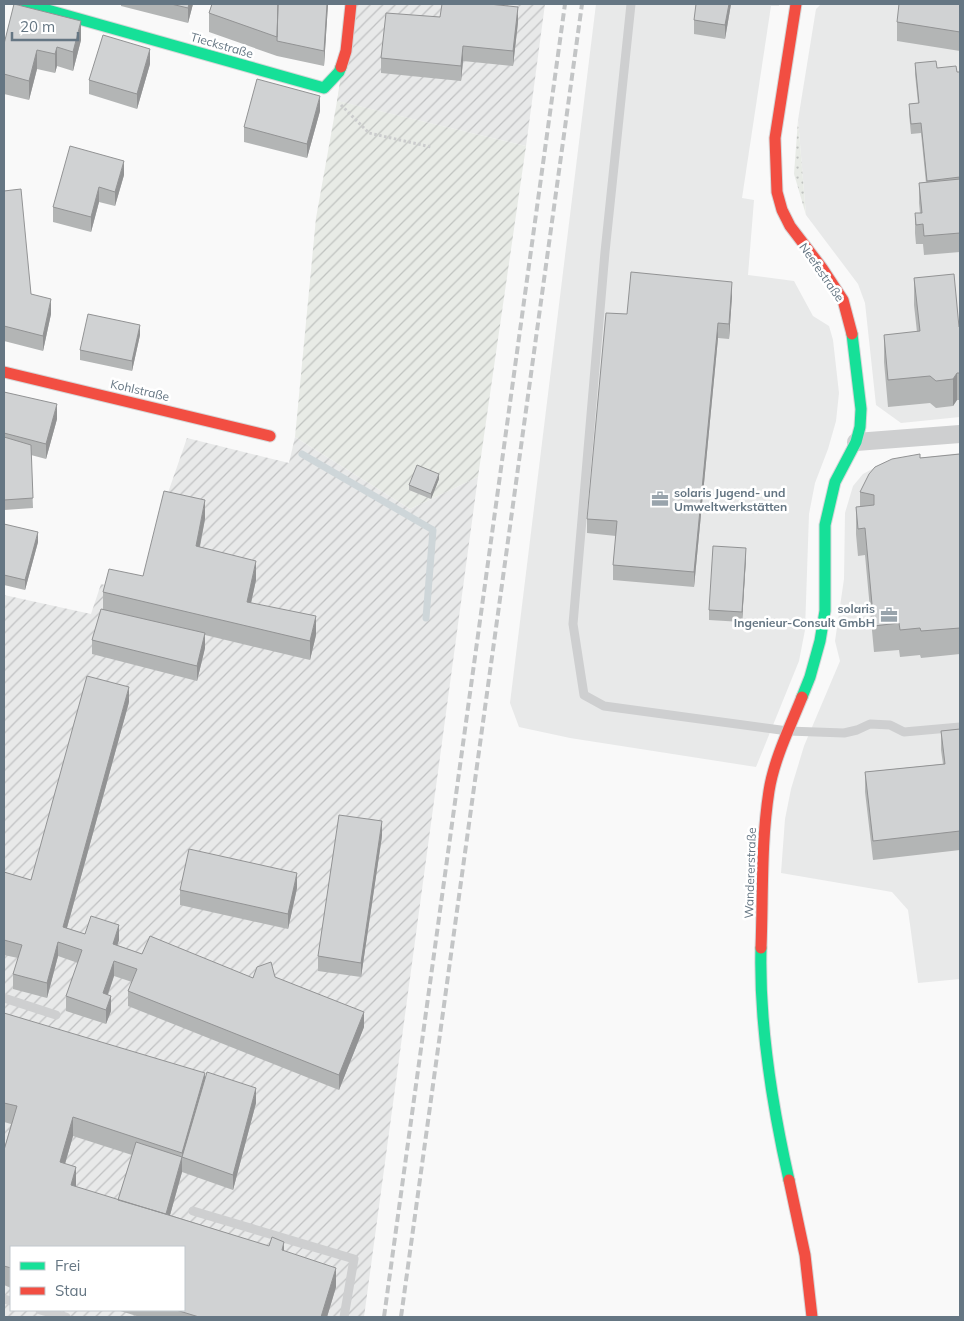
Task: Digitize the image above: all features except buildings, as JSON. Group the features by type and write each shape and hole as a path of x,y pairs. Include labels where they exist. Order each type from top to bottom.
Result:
{"street":[{"name":"Tieckstraße","path":"26,4 324,88"},
{"path":"324,88 340,72 346,51 351,4"},
{"name":"Neefestraße","path":"796,4 775,138 777,192 782,210 790,226 822,268 843,300 856,351 860,427 856,442"},
{"name":"Kohlstraße","path":"4,372 270,436"},
{"path":"856,442 960,434"},
{"name":"Wandererstraße","path":"812,1317 805,1255 776,1122 762,1006 762,921 766,812 773,773 810,677 820,641 825,610 826,566 824,536 828,506 840,470 856,442"}],"lane":[{"path":"631,4 605,252 573,624 584,695 604,706 788,731 844,733 870,724 890,725 904,732 960,727"},
{"path":"4,998 56,1015"},
{"path":"193,1211 354,1259 344,1317"},
{"path":"44,1311 66,1317"}],"path":[{"path":"324,88 369,133 431,148"}],"shaded area":[{"path":"352,4 545,4 526,146 337,101"},
{"path":"596,4 779,4 779,6 771,6 742,198 754,200 748,275 794,281 813,316 829,326 833,340 839,393 836,421 815,483 809,514 805,630 799,661 756,767 570,738 519,727 510,703"},
{"path":"821,4 960,4 960,417 901,423 876,405 865,303 858,284 806,215 798,120 816,9"},
{"path":"346,51 338,101 526,146 478,477 410,509 295,437 316,218"},
{"path":"798,120 806,215 794,174"},
{"path":"295,437 410,509 478,477 364,1317 4,1317 4,595 91,614 101,584 142,594 162,510 187,438 289,463"},
{"path":"960,453 960,979 918,983 908,910 892,892 781,873 785,819 791,789 804,746 840,661 835,641 844,579 845,513 853,486 863,474 885,462"}],"waterway":[{"path":"302,454 433,530 426,618"}],"railway":[{"path":"384,1317 565,4"},
{"path":"401,1317 582,4"}],"traffic: fast":[{"path":"26,4 324,88 339,72 341,67"},
{"path":"802,697 820,641 825,611 825,525 835,482 856,442 860,427 861,409 852,334"},
{"path":"761,948 764,1035 772,1094 789,1180"}],"traffic: jam":[{"path":"341,67 346,51 351,4"},
{"path":"796,4 775,138 777,192 782,210 790,226 822,268 843,300 852,334"},
{"path":"4,372 270,436"},
{"path":"761,948 763,849 769,791 778,755 802,697"},
{"path":"789,1180 805,1255 812,1317"}],"place":[{"name":"solaris Jugend- und Umweltwerkstätten","path":"660,499"},
{"name":"solaris Ingenieur-Consult GmbH","path":"889,615"}]}
